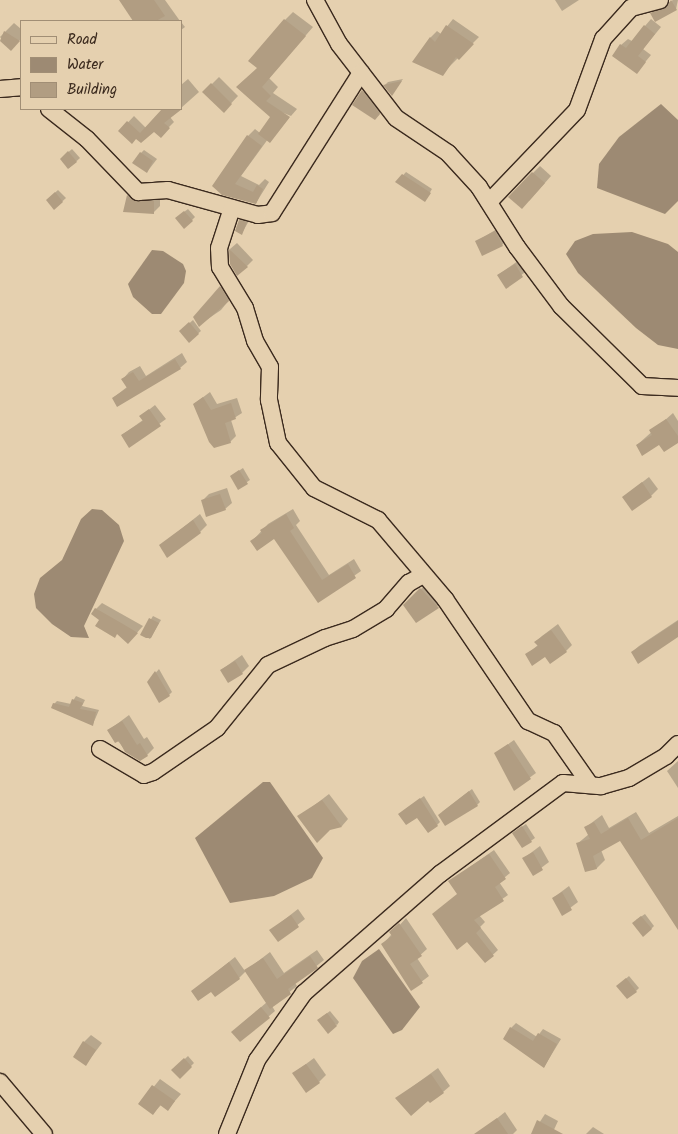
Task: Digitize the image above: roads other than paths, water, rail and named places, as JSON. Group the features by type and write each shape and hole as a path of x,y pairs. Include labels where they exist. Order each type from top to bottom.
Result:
{"street":[{"path":"315,0 339,44 396,118 448,153 489,202 561,306 606,355 642,386 678,388"},
{"path":"489,202 577,110 603,38 630,8 660,0"},
{"path":"50,110 87,139 138,192 168,190 258,215 272,213 361,73"},
{"path":"0,89 20,87"},
{"path":"232,208 219,248 220,267 245,308 255,341 270,367 268,400 278,444 314,488 378,520 445,599 528,721 554,733 589,783"},
{"path":"100,750 144,775 153,772 217,728 268,665 288,658 325,638 353,629 386,609 409,584 423,575"},
{"path":"227,1134 257,1060 304,993 440,874 562,783 589,783 601,786 629,778 666,756 678,744"},
{"path":"0,1082 44,1134"}],"water":[{"path":"661,104 678,120 678,201 665,214 597,188 599,164 619,137"},
{"path":"632,232 668,244 678,252 678,349 658,345 636,328 578,273 566,254 575,241 593,234"},
{"path":"152,250 163,251 183,264 186,271 184,283 161,314 152,314 133,297 128,284"},
{"path":"92,509 102,510 119,525 124,541 84,626 89,638 71,637 52,624 36,608 34,594 40,578 62,560 81,519"},
{"path":"263,782 270,782 323,858 312,878 274,896 230,903 195,838"},
{"path":"379,949 420,1007 402,1030 393,1034 353,978 362,961"}]}
